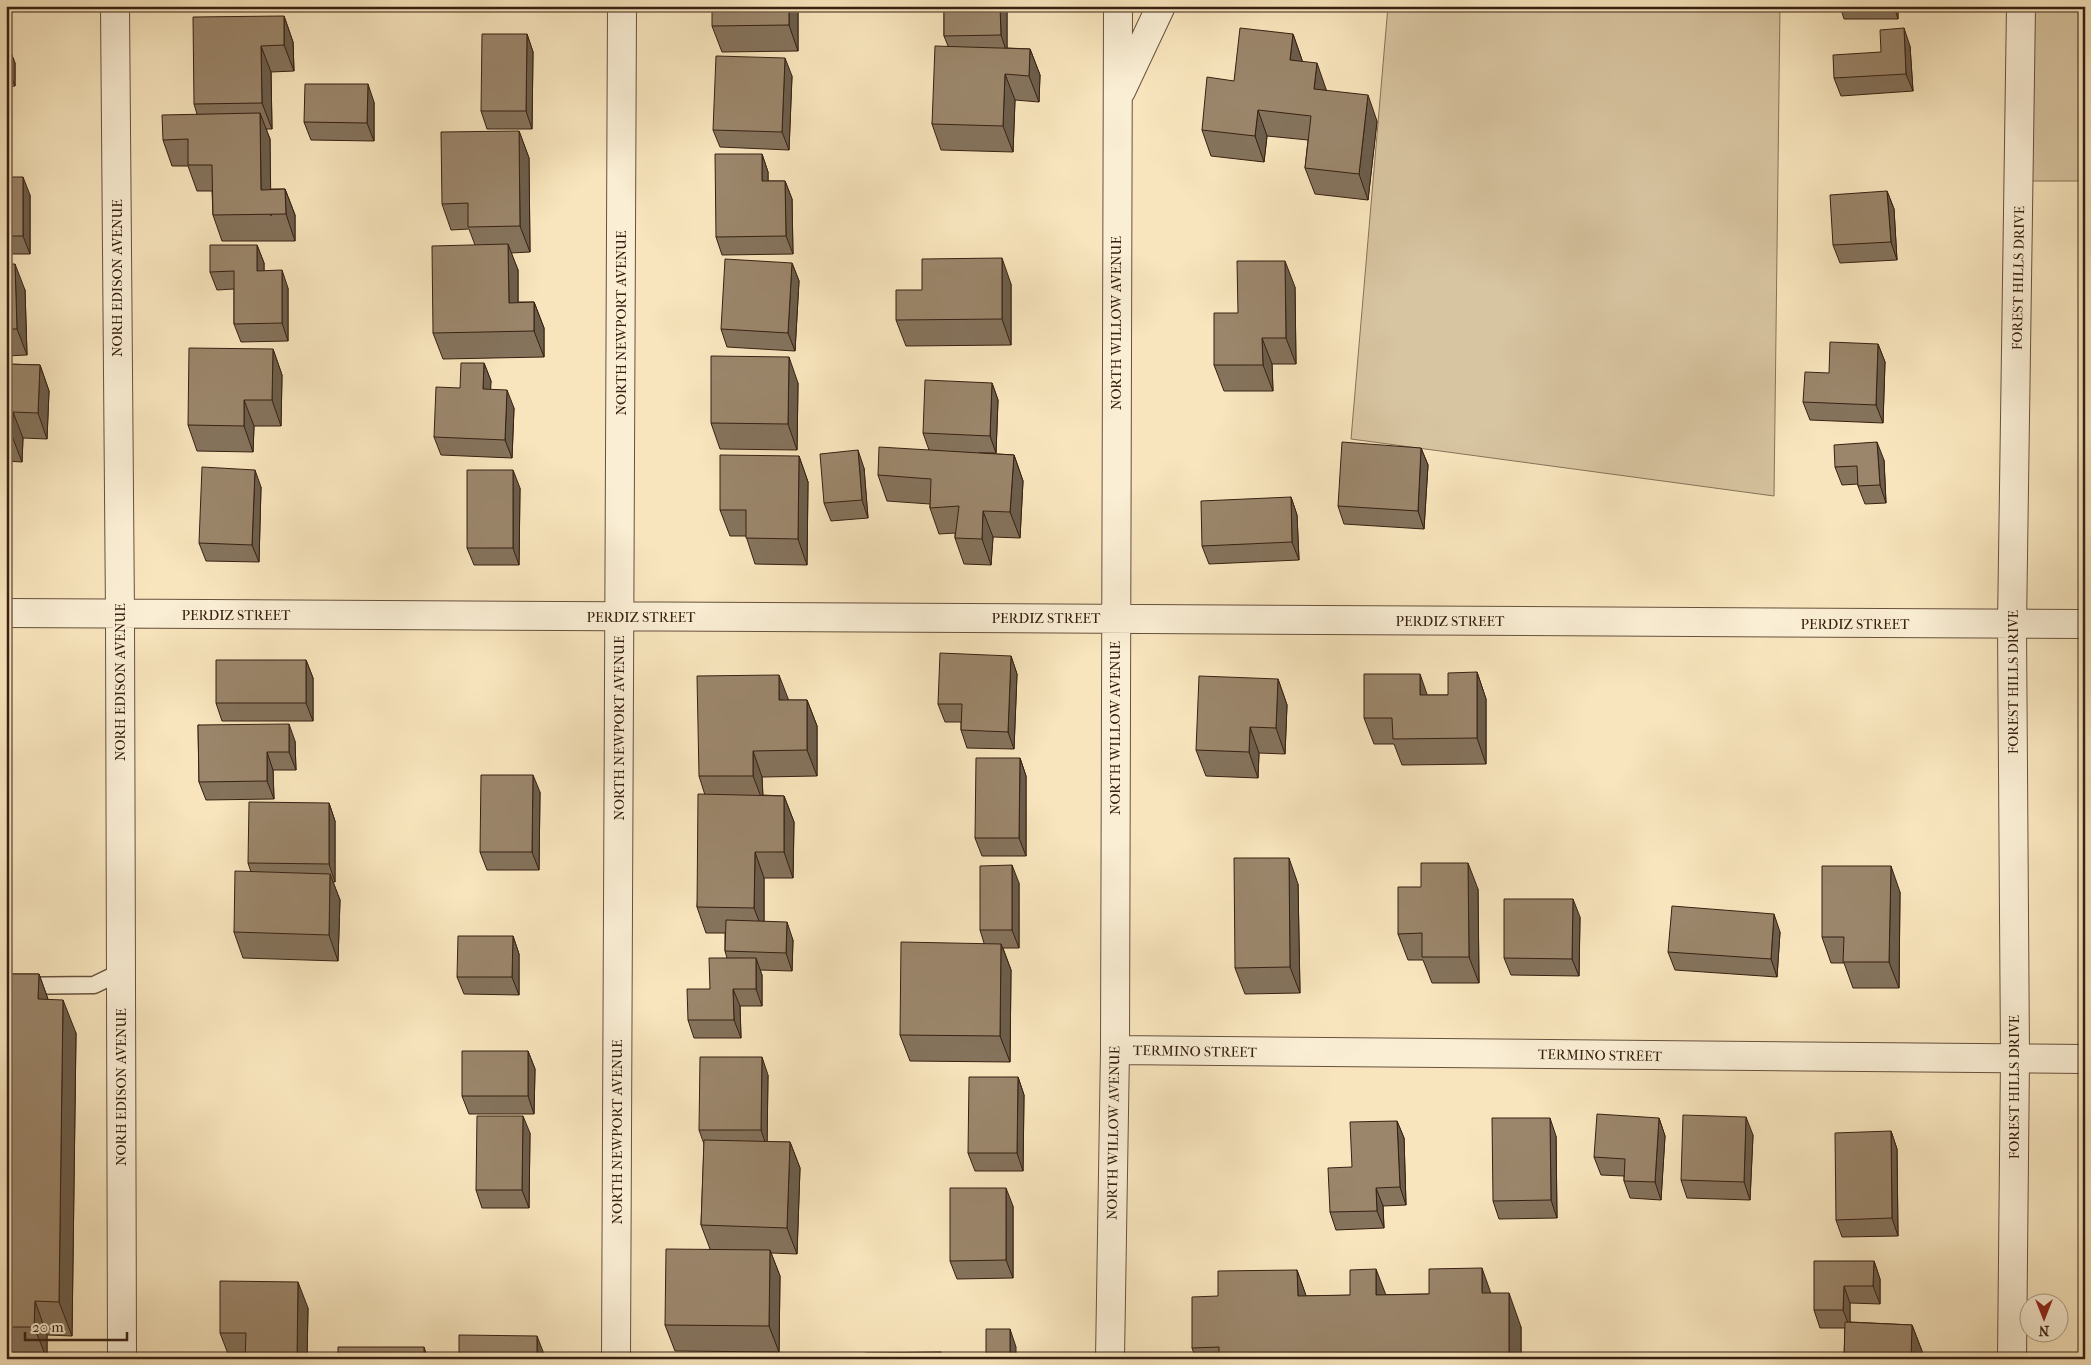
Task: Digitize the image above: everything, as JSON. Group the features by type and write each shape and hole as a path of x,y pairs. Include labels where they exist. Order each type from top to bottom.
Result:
{"street":[{"name":"NORH EDISON AVENUE","path":"115,6 120,615 122,1359"},
{"name":"NORTH NEWPORT AVENUE","path":"616,1359 622,6"},
{"name":"NORTH WILLOW AVENUE","path":"1110,1359 1114,1050 1118,6"},
{"path":"1117,100 1161,6"},
{"name":"FOREST HILLS DRIVE","path":"2012,1359 2015,1058 2012,625 2022,6"},
{"name":"PERDIZ STREET","path":"6,613 2085,624"},
{"name":"TERMINO STREET","path":"1114,1050 2085,1059"}],"lane":[{"path":"6,986 94,985 121,972"}],"shaded area":[{"path":"1388,6 1780,6 1774,496 1351,439"},
{"path":"2021,6 2085,6 2085,181 2019,181"}],"building":[{"path":"712,6 789,6 789,25 712,26"},
{"path":"944,6 1000,6 1001,35 944,36"},
{"path":"284,16 284,45 261,46 262,103 194,104 193,17"},
{"path":"1240,28 1293,34 1290,60 1317,63 1314,89 1368,95 1359,174 1305,168 1311,116 1258,110 1255,136 1202,130 1207,77 1234,81"},
{"path":"1904,28 1906,74 1834,78 1833,55 1881,52 1880,30"},
{"path":"482,34 527,34 526,111 481,111"},
{"path":"8,45 8,69 6,69 6,46"},
{"path":"935,46 1030,49 1029,76 1005,74 1003,126 932,124"},
{"path":"716,56 785,58 782,132 713,130"},
{"path":"305,84 368,84 367,123 304,122"},
{"path":"260,113 261,190 285,189 286,214 213,215 212,165 188,165 188,139 163,140 162,115"},
{"path":"519,131 520,226 468,227 468,203 442,204 441,132"},
{"path":"715,154 762,154 762,181 785,181 786,236 716,237"},
{"path":"6,177 23,177 23,236 6,236"},
{"path":"1887,191 1891,242 1833,245 1830,195"},
{"path":"508,244 509,303 534,302 534,331 433,333 432,246"},
{"path":"210,245 257,245 257,271 282,270 282,323 234,324 234,271 210,272"},
{"path":"1002,258 1002,319 896,320 896,290 922,290 922,259"},
{"path":"725,259 792,263 788,333 721,329"},
{"path":"1237,261 1285,261 1286,338 1262,338 1263,365 1214,365 1214,313 1238,313"},
{"path":"6,264 15,264 17,329 6,329"},
{"path":"1830,342 1878,344 1876,405 1803,402 1805,372 1829,373"},
{"path":"189,348 273,349 272,400 244,400 244,426 188,425"},
{"path":"711,356 789,357 788,424 711,423"},
{"path":"461,363 484,363 483,389 507,390 505,440 434,437 436,387 460,388"},
{"path":"6,364 40,365 38,413 13,412 12,436 6,436"},
{"path":"925,380 992,383 990,436 923,433"},
{"path":"1342,442 1421,448 1418,511 1338,506"},
{"path":"1877,442 1880,485 1858,486 1857,466 1835,467 1834,445"},
{"path":"879,447 1014,455 1010,512 983,511 982,539 955,538 959,506 930,508 931,479 878,475"},
{"path":"858,450 862,500 824,503 820,454"},
{"path":"720,455 799,456 798,539 746,538 746,510 720,510"},
{"path":"202,467 255,470 252,545 199,543"},
{"path":"467,470 513,470 513,548 467,548"},
{"path":"1291,497 1292,542 1202,546 1201,501"},
{"path":"940,653 1011,656 1008,732 961,730 962,704 938,704"},
{"path":"216,660 306,660 306,703 216,703"},
{"path":"1477,672 1477,738 1393,739 1392,718 1364,718 1364,674 1420,674 1420,695 1448,695 1448,673"},
{"path":"779,675 779,700 807,700 807,750 753,751 753,776 699,776 697,676"},
{"path":"1199,676 1278,679 1276,728 1250,727 1249,752 1196,750"},
{"path":"289,724 289,752 267,752 267,781 199,782 198,725"},
{"path":"976,758 1020,758 1019,838 975,838"},
{"path":"481,775 533,775 532,852 480,852"},
{"path":"698,794 784,796 784,852 755,852 754,908 697,907"},
{"path":"249,802 329,803 329,864 248,863"},
{"path":"1234,858 1289,858 1290,967 1235,968"},
{"path":"1421,863 1468,863 1469,957 1422,957 1422,933 1398,934 1398,887 1421,887"},
{"path":"1012,865 1012,930 980,930 980,866"},
{"path":"1822,866 1891,866 1889,962 1843,962 1844,937 1822,937"},
{"path":"235,871 330,874 329,935 234,932"},
{"path":"1504,899 1573,899 1572,959 1504,958"},
{"path":"1672,906 1774,914 1771,959 1668,952"},
{"path":"726,920 787,922 786,953 725,951"},
{"path":"458,936 513,936 512,977 457,977"},
{"path":"901,942 1001,944 1000,1036 900,1035"},
{"path":"709,958 756,958 756,989 733,989 734,1020 688,1020 687,989 710,989"},
{"path":"6,974 39,974 38,999 63,1000 59,1302 35,1301 34,1327 6,1327"},
{"path":"462,1051 528,1051 528,1096 462,1096"},
{"path":"700,1057 762,1057 761,1130 699,1130"},
{"path":"969,1077 1018,1077 1017,1153 968,1153"},
{"path":"1597,1114 1659,1118 1655,1182 1624,1181 1625,1159 1594,1157"},
{"path":"1683,1115 1746,1117 1744,1182 1681,1180"},
{"path":"477,1116 523,1116 522,1190 476,1190"},
{"path":"1492,1118 1550,1118 1551,1200 1493,1201"},
{"path":"1397,1121 1400,1187 1376,1188 1377,1211 1330,1212 1328,1168 1352,1167 1350,1122"},
{"path":"1891,1131 1892,1218 1836,1220 1835,1133"},
{"path":"704,1140 790,1142 787,1228 701,1225"},
{"path":"950,1188 1006,1188 1006,1260 950,1261"},
{"path":"666,1249 770,1250 769,1326 665,1325"},
{"path":"1814,1261 1874,1261 1873,1286 1844,1286 1843,1310 1814,1310"},
{"path":"1482,1268 1482,1293 1509,1293 1509,1359 1219,1359 1219,1347 1192,1348 1192,1297 1218,1296 1218,1271 1297,1270 1298,1296 1350,1295 1350,1270 1376,1269 1376,1295 1429,1294 1429,1269"},
{"path":"220,1281 298,1282 297,1359 245,1359 246,1333 220,1333"},
{"path":"1845,1322 1912,1325 1911,1359 1844,1359"},
{"path":"986,1329 1010,1329 1010,1359 962,1359 962,1355 986,1355"},
{"path":"459,1335 537,1336 537,1359 459,1359"},
{"path":"338,1347 424,1347 424,1359 338,1359"},
{"path":"941,1352 941,1359 865,1359 865,1353"}]}
